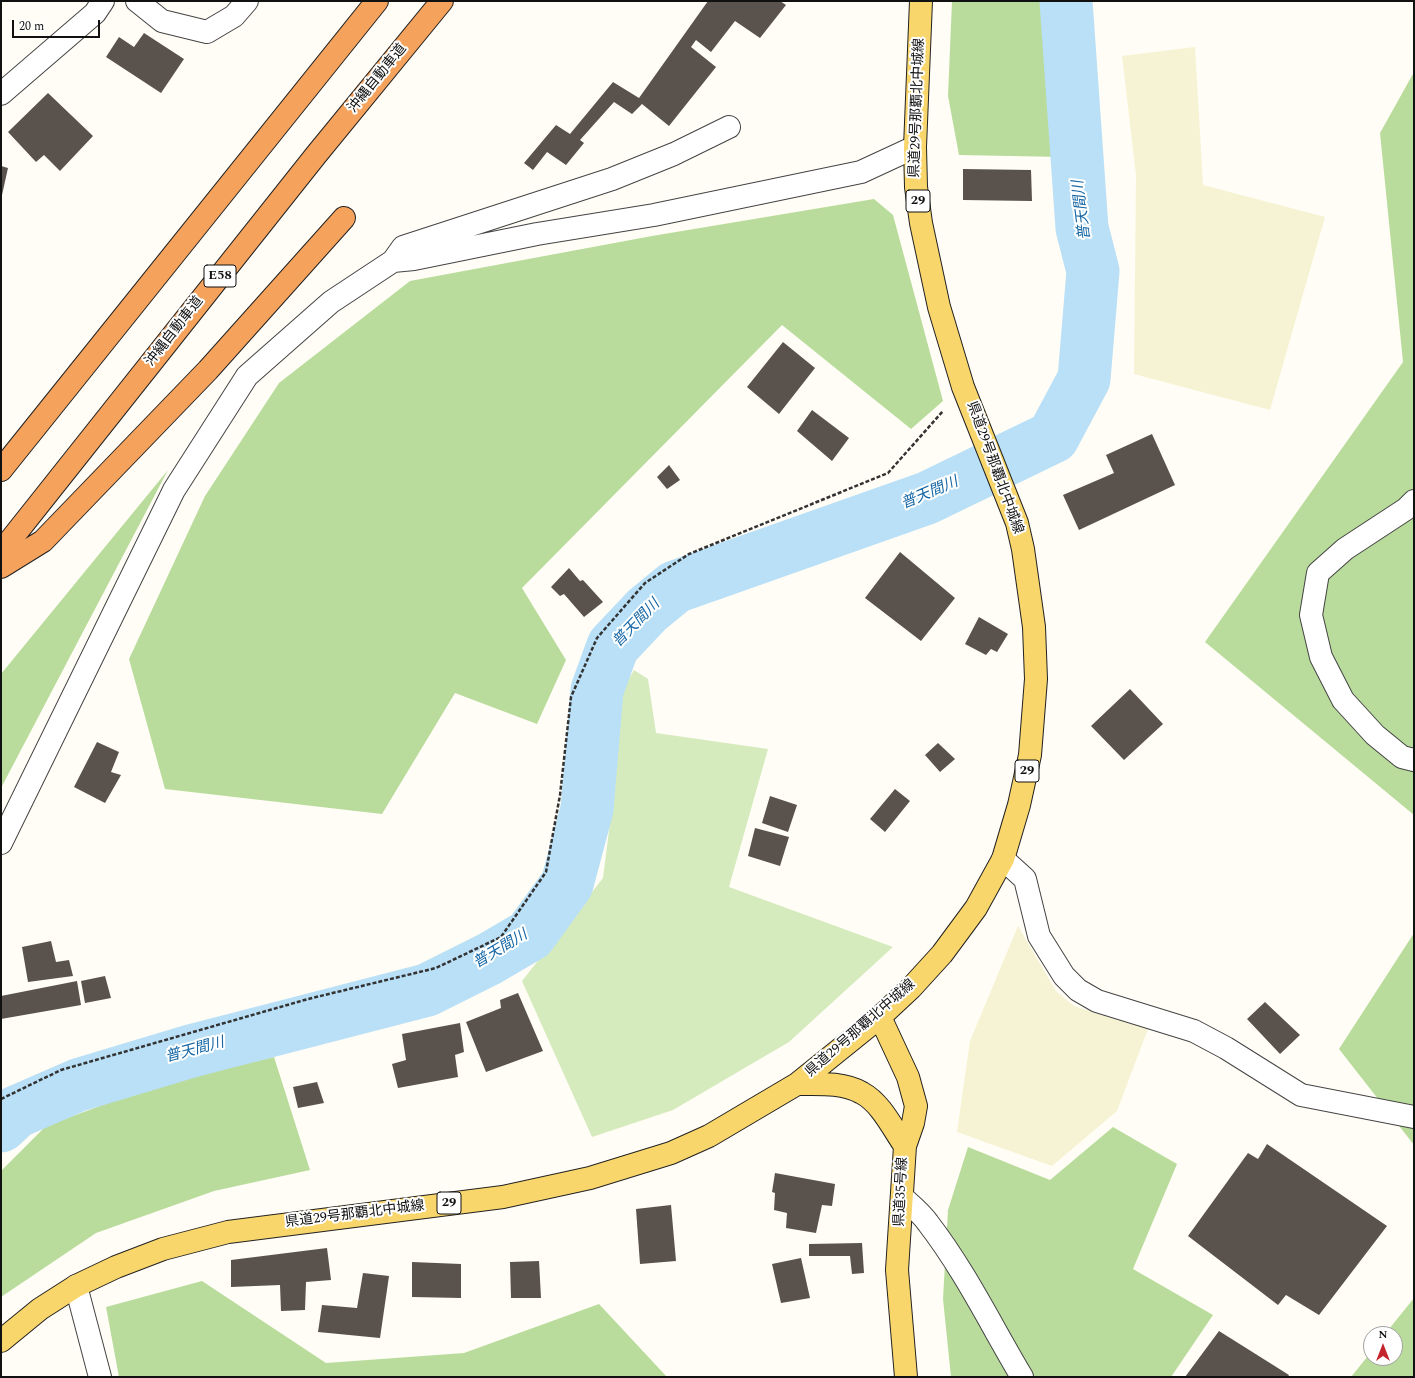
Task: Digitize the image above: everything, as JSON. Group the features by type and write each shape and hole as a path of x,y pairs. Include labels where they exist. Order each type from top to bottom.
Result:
{"highway":[{"path":"1,470 377,1"},
{"name":"沖縄自動車道","path":"1,552 316,155 442,1"},
{"path":"1,567 43,541 208,370 344,218"}],"main road":[{"name":"県道29号那覇北中城線","path":"1,1341 40,1309 76,1286 116,1267 163,1249 228,1232 503,1197 590,1178 671,1153 709,1136 798,1084 880,1017 912,988 942,954 976,908 1003,859 1019,805 1030,755 1036,679 1034,626 1023,549 1017,523 1002,482 964,391 939,307 921,223 916,187 915,147 921,1"},
{"name":"県道35号線","path":"880,1017 913,1089 916,1106 913,1123 905,1146 897,1270 906,1377"},
{"path":"798,1084 833,1085 862,1093 870,1099 886,1117 905,1146"}],"street":[{"path":"1,94 95,14 103,1"},
{"path":"137,1 162,21 207,32 234,16 247,1"},
{"path":"1,843 174,490 247,376 331,302 393,261 403,247 612,179 674,154 729,127"},
{"path":"393,261 414,260 536,234 654,215 861,172 915,147"},
{"path":"1414,502 1406,509 1345,549 1318,573 1311,615 1321,657 1343,700 1375,735 1402,757 1414,760"},
{"path":"1003,859 1025,879 1039,936 1064,976 1078,990 1097,1001 1194,1031 1226,1048 1301,1095 1414,1117"},
{"path":"902,1197 927,1222 971,1286 999,1339 1022,1377"},
{"path":"76,1286 100,1377"}],"path":[{"path":"1,1099 61,1070 308,999 436,968 501,938 546,872 560,795 571,697 597,638 645,583 689,554 888,473 964,391"}],"shaded area":[{"path":"1195,47 1203,185 1325,217 1270,410 1134,374 1136,175 1122,56"},
{"path":"1018,926 1056,991 1074,1006 1148,1029 1117,1111 1052,1166 957,1132 970,1041"}],"green space":[{"path":"952,1 1052,1 1063,157 959,155 948,96"},
{"path":"1414,72 1414,815 1205,642 1403,362 1380,133"},
{"path":"874,199 893,215 943,401 911,429 782,325 522,588 566,660 537,724 455,693 382,814 165,789 129,659 205,496 279,383 410,281 652,236"},
{"path":"168,470 1,788 1,674"},
{"path":"634,670 648,679 656,733 768,749 729,887 893,947 789,1042 673,1110 592,1137 522,981 603,878 615,783 620,695"},
{"path":"1414,933 1414,1145 1339,1049"},
{"path":"274,1057 310,1170 214,1191 96,1233 1,1297 1,1171 46,1126 159,1084"},
{"path":"1113,1127 1177,1164 1133,1269 1213,1315 1171,1377 951,1377 943,1299 948,1210 968,1147 1050,1180"},
{"path":"202,1281 326,1363 464,1353 599,1304 667,1377 119,1377 106,1307"},
{"path":"1414,1298 1414,1377 1351,1377 1363,1362 1363,1366 1403,1366 1403,1326 1391,1326"}],"building":[{"path":"708,1 780,1 786,5 760,38 735,21 711,52 696,40 691,47 716,67 669,126 642,104 632,114 614,102 580,140 584,143 566,165 547,152 533,170 524,163 556,125 570,134 613,82 639,98"},
{"path":"144,33 184,59 161,93 106,57 119,37 134,47"},
{"path":"48,93 93,136 60,171 44,155 36,162 8,132"},
{"path":"1,166 8,168 2,195 1,195"},
{"path":"963,169 1031,170 1032,201 963,200"},
{"path":"783,342 815,368 779,414 747,387"},
{"path":"812,410 849,438 832,461 797,431"},
{"path":"1152,434 1175,485 1079,530 1063,495 1114,473 1106,455"},
{"path":"669,465 680,480 667,489 657,477"},
{"path":"900,552 955,598 921,641 865,598"},
{"path":"569,568 580,581 583,580 603,602 584,617 564,594 560,596 551,587"},
{"path":"979,617 1008,634 997,652 991,649 986,655 965,644"},
{"path":"1130,689 1163,724 1124,760 1091,726"},
{"path":"97,742 119,752 111,772 121,775 105,803 74,787"},
{"path":"938,743 955,759 940,772 925,755"},
{"path":"895,789 910,801 885,832 870,819"},
{"path":"770,796 797,805 788,832 762,823"},
{"path":"755,828 789,837 780,866 748,856"},
{"path":"51,941 56,962 69,960 73,976 28,982 22,947"},
{"path":"105,976 111,998 85,1003 81,981"},
{"path":"77,981 81,1005 1,1019 1,996"},
{"path":"518,993 543,1051 486,1072 466,1022 501,1008 500,1000"},
{"path":"1265,1002 1300,1035 1280,1054 1247,1019"},
{"path":"460,1023 464,1052 455,1055 458,1077 398,1088 392,1064 406,1060 402,1034"},
{"path":"317,1082 324,1103 298,1108 293,1087"},
{"path":"1267,1144 1387,1226 1319,1315 1286,1295 1278,1305 1188,1236 1248,1153 1258,1159"},
{"path":"775,1173 835,1184 832,1206 822,1205 816,1233 786,1228 787,1213 774,1210 775,1193 772,1192"},
{"path":"671,1205 676,1261 640,1264 636,1209"},
{"path":"862,1243 864,1273 852,1274 850,1256 809,1256 809,1244"},
{"path":"327,1248 331,1280 306,1282 305,1310 281,1311 280,1285 231,1287 231,1260"},
{"path":"801,1258 810,1298 781,1303 772,1264"},
{"path":"539,1261 541,1298 511,1298 510,1262"},
{"path":"412,1262 461,1264 461,1298 412,1297"},
{"path":"363,1273 389,1276 380,1338 318,1332 322,1305 357,1308"},
{"path":"1219,1331 1289,1375 1288,1377 1185,1377"}],"waterway":[{"name":"普天間川","path":"1,1126 16,1112 78,1085 191,1051 427,990 489,959 530,935 567,884 587,809 597,690 613,646 647,610 675,587 927,498 1053,437 1084,379 1093,271 1082,228 1066,1"}]}
